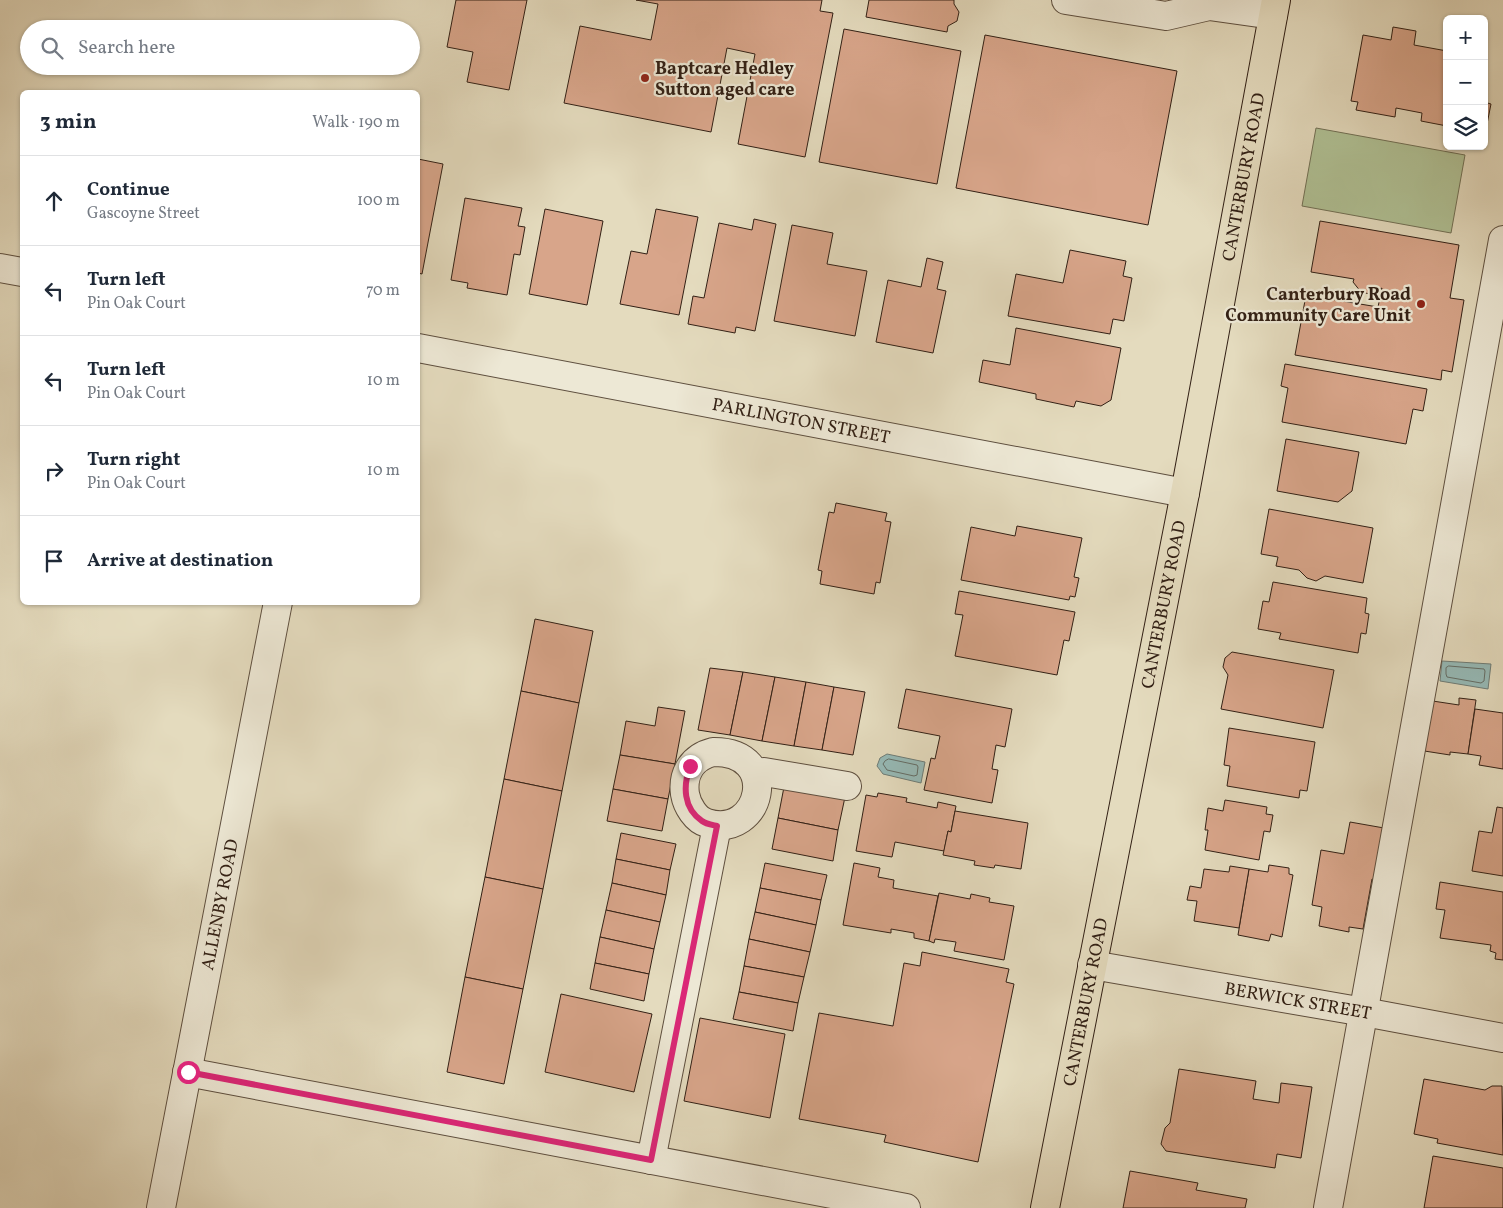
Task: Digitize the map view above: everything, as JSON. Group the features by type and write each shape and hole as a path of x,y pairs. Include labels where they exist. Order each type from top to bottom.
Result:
{"main road":[{"name":"CANTERBURY ROAD","path":"1045,1208 1185,493 1274,8"}],"street":[{"path":"1066,0 1166,16 1210,6 1274,8"},
{"path":"1328,1208 1503,240"},
{"path":"0,268 20,272"},
{"name":"PARLINGTON STREET","path":"420,348 1185,493"},
{"name":"ALLENBY ROAD","path":"161,1208 277,605"},
{"path":"722,752 738,756 749,764 756,776 756,797 744,817 731,824 717,826 702,822 692,811 686,800 685,790 690,766 704,754 722,752"},
{"path":"756,776 764,772 847,786"},
{"path":"651,1160 717,826"},
{"name":"BERWICK STREET","path":"1092,965 1503,1038"},
{"path":"188,1072 906,1208"}],"green space":[{"path":"1316,128 1465,155 1451,233 1302,206"}],"water":[{"path":"1442,661 1491,664 1488,689 1440,681"},
{"path":"887,754 925,762 921,783 883,774 877,766 880,758"}],"building":[{"path":"456,0 527,0 509,90 467,82 473,52 447,47"},
{"name":"Baptcare Hedley Sutton aged care","path":"636,0 822,0 820,11 833,13 805,157 738,144 755,54 727,48 711,132 564,103 580,26 651,40 658,4"},
{"path":"869,0 954,0 954,4 959,12 957,21 948,26 947,32 866,17"},
{"path":"1393,27 1416,31 1414,45 1443,50 1443,125 1421,121 1422,113 1396,108 1395,117 1356,110 1358,102 1351,101 1363,35 1391,40"},
{"name":"Baptcare Hedley Sutton aged care","path":"844,29 961,51 937,184 819,162"},
{"path":"985,35 1177,71 1148,225 956,188"},
{"path":"1488,103 1491,104 1488,119"},
{"path":"420,159 443,164 422,274 420,274"},
{"path":"465,198 522,208 518,226 525,227 520,255 514,254 507,295 467,288 468,283 451,280"},
{"path":"545,209 603,221 587,305 529,294"},
{"path":"656,209 698,217 679,315 620,304 631,251 647,254"},
{"path":"754,219 776,224 755,331 736,327 735,333 688,324 693,296 704,298 719,223 752,230"},
{"name":"Canterbury Road Community Care Unit","path":"1320,221 1459,245 1450,298 1464,300 1452,372 1442,370 1441,380 1295,355 1306,295 1378,307 1382,288 1370,294 1361,292 1353,282 1354,279 1311,272"},
{"path":"792,225 833,233 827,264 867,271 855,336 774,321"},
{"path":"1070,250 1126,261 1123,276 1132,278 1124,321 1113,319 1110,334 1008,316 1016,274 1063,283"},
{"path":"927,258 943,262 937,289 946,291 933,353 876,342 888,280 921,287"},
{"path":"1016,328 1121,348 1111,400 1101,406 1076,401 1074,407 1036,399 1036,394 979,382 983,360 1010,365"},
{"path":"1285,364 1427,389 1423,411 1413,409 1406,444 1282,422 1288,388 1281,386"},
{"path":"1286,439 1359,452 1352,491 1338,502 1277,491"},
{"path":"836,503 887,513 885,521 891,522 880,583 876,582 874,594 820,584 822,571 818,570 829,512 834,513"},
{"path":"1269,509 1373,528 1363,583 1325,576 1316,581 1307,578 1299,570 1276,566 1278,557 1261,554"},
{"path":"1017,526 1082,538 1074,577 1079,578 1075,597 1070,596 1069,600 961,580 971,527 1015,536"},
{"path":"1273,582 1367,598 1365,613 1369,614 1366,634 1361,633 1358,653 1279,639 1281,633 1258,629 1263,601 1269,602"},
{"path":"959,591 1075,612 1069,641 1064,640 1057,675 955,656 963,615 955,614"},
{"path":"535,619 593,631 579,703 521,691"},
{"path":"1232,652 1334,670 1323,728 1221,709 1228,675 1223,667 1225,658"},
{"path":"710,668 743,672 730,735 698,730"},
{"path":"743,672 775,677 762,741 730,735"},
{"path":"775,677 806,682 794,746 762,741"},
{"path":"806,682 834,687 822,750 794,746"},
{"path":"834,687 865,692 853,755 822,750"},
{"path":"906,689 1012,709 1005,747 996,745 992,769 998,770 992,803 924,790 931,758 935,759 940,736 898,728"},
{"path":"521,691 579,703 562,791 504,779"},
{"path":"1459,698 1476,700 1468,754 1450,752 1450,755 1418,750 1426,700 1459,705"},
{"path":"658,707 685,711 675,764 620,755 626,721 655,726"},
{"path":"1475,709 1503,713 1503,769 1479,765 1481,756 1468,754"},
{"path":"1229,728 1315,742 1307,791 1300,790 1299,798 1227,786 1230,766 1224,765"},
{"path":"620,755 675,764 668,799 613,789"},
{"path":"504,779 562,791 543,889 485,877"},
{"path":"784,787 845,797 838,830 778,818"},
{"path":"613,789 668,799 662,831 607,821"},
{"path":"878,793 907,798 906,802 937,808 938,802 956,806 951,832 948,831 944,851 895,842 892,857 856,851 866,795 877,797"},
{"path":"1225,800 1267,807 1266,814 1273,815 1270,832 1264,831 1259,860 1205,850 1208,830 1205,830 1208,808 1223,811"},
{"path":"1497,807 1503,808 1503,876 1472,871 1479,831 1492,833"},
{"path":"955,811 1028,823 1021,869 995,865 994,868 974,865 975,861 943,855 948,831 951,832"},
{"path":"778,818 838,830 833,861 772,849"},
{"path":"1350,822 1384,828 1375,880 1372,879 1363,929 1349,927 1349,932 1319,926 1322,907 1312,905 1321,850 1344,854"},
{"path":"621,833 676,844 670,870 616,859"},
{"path":"616,859 670,870 666,895 612,883"},
{"path":"765,863 827,875 821,900 760,888"},
{"path":"854,863 880,868 878,877 894,880 893,888 938,896 929,941 914,938 914,933 891,929 891,933 843,925"},
{"path":"1269,865 1289,868 1289,874 1293,875 1282,937 1271,934 1269,941 1238,935 1249,869 1268,872"},
{"path":"1230,866 1249,869 1239,928 1194,921 1197,901 1187,900 1190,886 1201,888 1204,869 1229,872"},
{"path":"485,877 543,889 523,989 465,977"},
{"path":"1440,882 1503,892 1503,960 1495,959 1496,953 1490,951 1491,945 1440,938 1445,910 1436,909"},
{"path":"612,883 666,895 660,922 606,910"},
{"path":"760,888 821,900 816,925 755,912"},
{"path":"939,893 970,899 971,894 990,898 989,902 1014,906 1004,960 954,951 956,942 935,939 934,943 929,941"},
{"path":"606,910 660,922 654,949 600,937"},
{"path":"755,912 816,925 810,952 749,939"},
{"path":"600,937 654,949 649,974 595,963"},
{"path":"749,939 810,952 804,977 744,966"},
{"path":"922,952 1009,969 1006,982 1014,984 978,1162 884,1142 886,1135 799,1119 819,1013 893,1026 904,963 920,966"},
{"path":"595,963 649,974 644,1001 590,989"},
{"path":"744,966 804,977 798,1003 739,992"},
{"path":"465,977 523,989 504,1084 447,1072"},
{"path":"739,992 798,1003 793,1031 733,1019"},
{"path":"561,994 652,1014 634,1092 545,1072"},
{"path":"700,1018 785,1034 770,1118 684,1101"},
{"path":"1179,1069 1256,1081 1253,1099 1279,1103 1281,1083 1312,1087 1301,1158 1277,1154 1275,1168 1166,1151 1161,1144 1165,1128 1170,1123"},
{"path":"1424,1079 1485,1090 1492,1086 1502,1086 1503,1155 1437,1143 1438,1139 1414,1134"},
{"path":"1433,1156 1503,1168 1503,1208 1424,1208"},
{"path":"1130,1171 1198,1183 1196,1190 1247,1199 1245,1208 1123,1208"}],"place":[{"name":"Baptcare Hedley Sutton aged care","path":"645,78"},
{"name":"Canterbury Road Community Care Unit","path":"1421,304"}],"route":[{"path":"188,1072 651,1160 717,826 702,822 692,811 686,800 686,779 690,766"}]}
